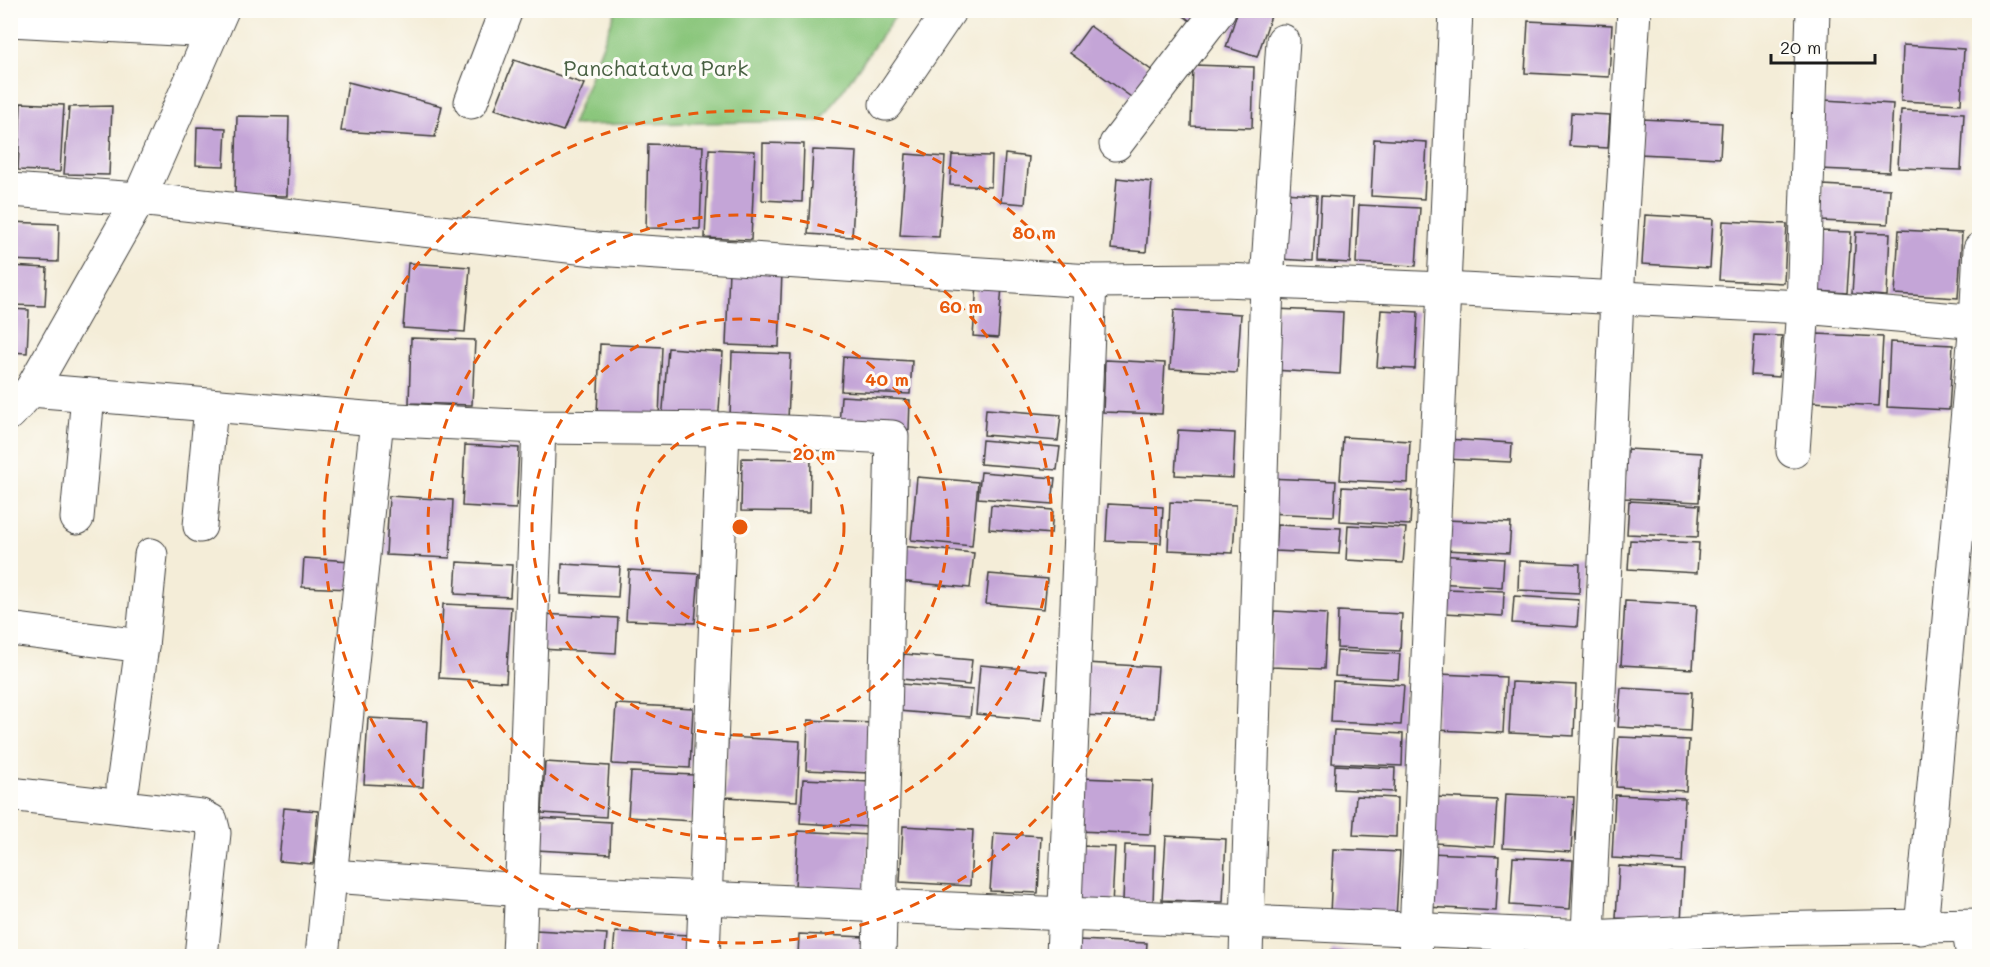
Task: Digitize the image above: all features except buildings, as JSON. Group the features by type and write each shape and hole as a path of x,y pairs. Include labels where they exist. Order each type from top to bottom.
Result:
{"street":[{"path":"471,102 506,10"},
{"path":"886,104 950,10"},
{"path":"1116,144 1219,10"},
{"path":"1415,943 1456,10"},
{"path":"1588,947 1617,298 1634,10"},
{"path":"1793,451 1803,307 1813,10"},
{"path":"10,20 217,21 139,199 21,401"},
{"path":"1246,957 1249,922 1266,282 1283,41"},
{"path":"10,190 139,199 536,244 1090,281 1266,282 1443,289 1803,307 1978,322"},
{"path":"1921,928 1978,322 1980,249"},
{"path":"1063,957 1090,281"},
{"path":"21,401 88,395 377,419 539,427 723,429 892,437 879,957"},
{"path":"77,518 88,395"},
{"path":"200,526 212,406"},
{"path":"322,957 377,419"},
{"path":"519,957 539,427"},
{"path":"703,957 723,429"},
{"path":"123,784 142,646 151,555"},
{"path":"10,629 142,646"},
{"path":"10,794 201,816 211,821 214,833 201,957"},
{"path":"332,876 523,890 1249,922 1415,943 1588,947 1763,943 1921,928 1974,936"}],"green space":[{"name":"Panchatatva Park","path":"616,10 899,11 821,121 572,125"}]}
